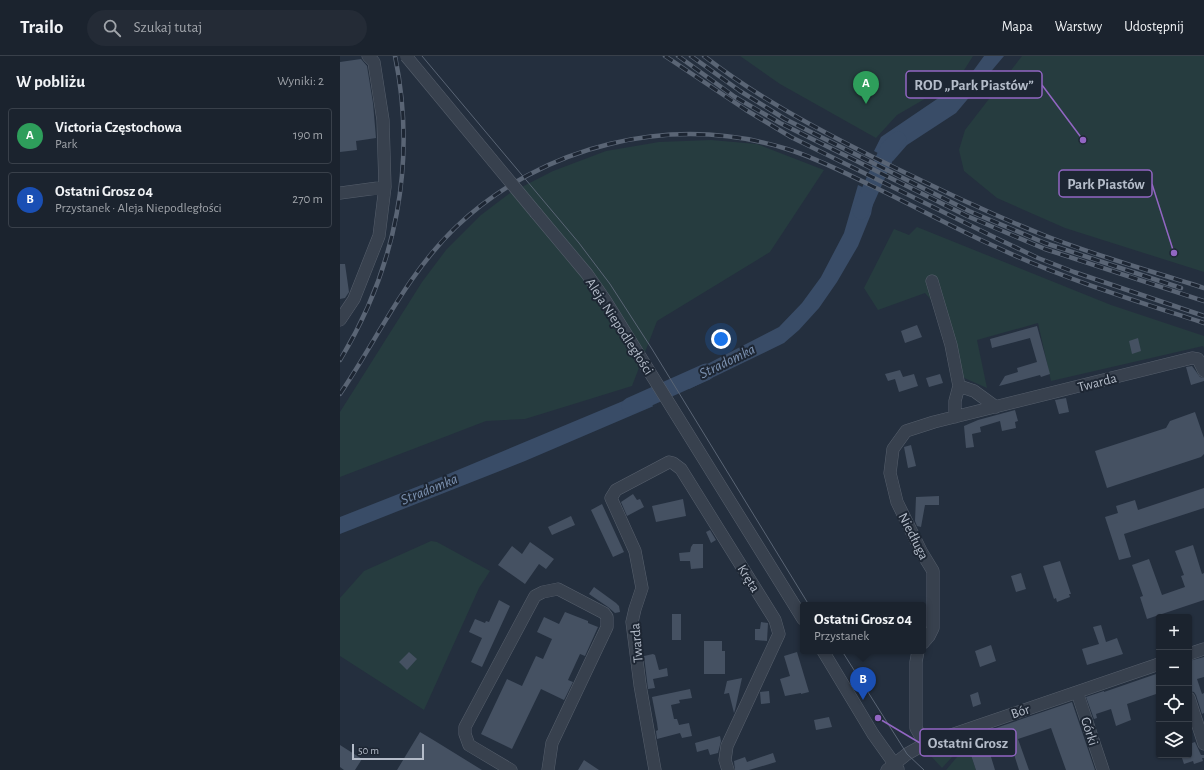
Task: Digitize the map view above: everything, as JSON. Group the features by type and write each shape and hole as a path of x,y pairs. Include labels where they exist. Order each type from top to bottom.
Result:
{"street":[{"path":"340,320 354,299 380,236 385,187 383,120 374,62 368,56"},
{"name":"Aleja Niepodległości","path":"406,56 587,274 640,355 800,614"},
{"path":"340,193 385,187"},
{"path":"932,281 951,345 959,386 955,401 955,417"},
{"name":"Twarda","path":"906,431 955,417 1192,358 1198,359 1204,371"},
{"path":"959,386 974,391 996,407"},
{"name":"Niedługa","path":"906,431 893,449 890,473 897,502 922,553 933,571 934,628 926,640"},
{"name":"Kręta","path":"611,498 616,490 666,464 673,462 677,465 701,501 776,620 779,634 726,746 725,760 728,770"},
{"name":"Twarda","path":"611,498 635,552 642,588 632,622 640,685 656,770"},
{"path":"511,770 469,745 465,734 465,727 535,596 543,592 558,589 604,613 607,627 552,743 548,770"},
{"path":"1192,653 1204,649"},
{"path":"825,654 893,768"},
{"path":"917,654 916,662 916,728 925,744"},
{"name":"Bór","path":"893,768 907,754 925,744 1156,665"},
{"name":"Górki","path":"1078,692 1103,770"},
{"path":"1192,707 1204,744"}],"green space":[{"path":"740,56 973,56 961,75 935,93 897,115 876,138 780,84"},
{"path":"1022,56 1204,56 1204,272 1065,228 997,198 964,171 959,150 965,130"},
{"path":"711,140 757,144 824,170 770,252 657,321 632,386 525,419 486,421 340,477 340,412 422,282 446,250 481,215 510,193 553,171 606,151 659,142"},
{"path":"917,227 1111,305 1204,336 1204,348 1203,346 1051,381 1038,323 977,340 987,388 962,377 951,323 925,293 878,310 864,288 894,229 909,235"},
{"path":"431,541 437,542 490,571 479,588 424,710 340,656 340,598 364,571"},
{"path":"986,729 992,747 970,752 976,770 946,770 979,731"},
{"path":"975,732 942,768 929,754 948,743"}],"water":[{"path":"984,56 1004,56 956,113 907,145 893,161 874,151 881,137 968,78"},
{"path":"858,185 875,193 871,214 858,246 837,282 819,308 799,330 784,343 689,389 682,377 779,327 802,303 821,277 844,233"},
{"path":"647,391 656,405 525,461 340,534 340,517 429,482"}],"pier":[{"path":"647,389 658,404 657,407 654,408 644,390"}],"building":[{"path":"361,59 367,66 373,103 376,138 356,141 357,150 340,152 340,62"},
{"path":"340,264 345,264 349,292 345,298 340,299"},
{"path":"917,325 922,337 905,343 901,331"},
{"path":"1037,326 1050,374 1041,377 1040,375 999,386 1005,376 1018,372 1017,368 1037,362 1030,338 992,348 990,339"},
{"path":"1138,338 1141,351 1132,354 1129,341"},
{"path":"1192,366 1200,377 1204,378 1204,381 1191,385 1186,367"},
{"path":"900,370 903,377 914,374 918,386 899,392 895,379 888,381 885,374"},
{"path":"940,374 943,383 929,387 926,378"},
{"path":"1066,398 1069,412 1059,414 1055,400"},
{"path":"1015,410 1018,421 1015,422 1016,428 1002,431 1000,421 980,427 981,432 972,434 974,447 966,448 964,426 978,420"},
{"path":"1195,412 1204,438 1204,454 1201,457 1107,488 1095,451 1166,428 1170,421"},
{"path":"911,445 916,466 908,468 904,447"},
{"path":"1204,488 1204,508 1124,534 1131,557 1119,560 1105,517 1118,513 1116,506 1135,500 1138,510"},
{"path":"633,494 637,500 640,499 644,507 627,516 621,502"},
{"path":"939,496 939,505 925,505 921,527 917,526 915,521 916,497"},
{"path":"683,499 686,516 656,522 652,506"},
{"path":"602,504 624,552 613,557 591,510"},
{"path":"571,516 575,525 552,535 548,527"},
{"path":"710,530 716,540 711,543 706,532"},
{"path":"530,542 554,559 546,569 539,564 525,584 498,565 512,546 522,554"},
{"path":"693,544 703,544 703,568 691,569 690,561 680,561 679,553 690,552"},
{"path":"1193,545 1202,574 1204,573 1204,600 1162,614 1156,614 1156,616 1147,619 1140,597 1143,596 1132,565 1149,559 1162,595 1185,587 1181,576 1184,575 1175,551"},
{"path":"1060,561 1071,594 1069,594 1070,597 1057,602 1056,598 1054,599 1043,566"},
{"path":"1021,573 1026,589 1016,592 1011,576"},
{"path":"594,587 616,603 619,606 620,612 615,613 589,594"},
{"path":"499,600 510,606 482,667 471,662 482,638 469,632 475,619 485,623 486,621 489,622"},
{"path":"565,612 588,621 588,623 598,627 585,656 580,654 568,680 573,682 564,700 541,689 512,749 481,734 507,679 522,686 536,656 543,659 552,639 537,632 544,617 559,624"},
{"path":"672,614 681,614 681,640 672,640"},
{"path":"761,622 768,623 767,641 755,640 755,629 760,629"},
{"path":"1101,625 1106,642 1117,638 1123,654 1087,665 1082,649 1099,644 1093,627"},
{"path":"704,641 722,641 722,651 725,651 725,674 704,674"},
{"path":"991,645 996,661 980,667 975,651"},
{"path":"409,652 417,659 407,670 399,662"},
{"path":"797,652 809,692 785,696 780,679 790,676 784,656"},
{"path":"655,655 659,670 667,668 668,676 653,679 655,688 648,689 644,656"},
{"path":"1204,657 1204,677 1197,679 1202,694 1204,693 1204,713 1202,714 1196,695 1192,692 1192,660"},
{"path":"1156,674 1156,694 1127,704 1131,720 1116,726 1111,709 1096,714 1097,718 1094,719 1086,697"},
{"path":"742,678 734,713 729,693 724,694 727,681"},
{"path":"690,689 692,698 679,700 680,703 671,705 674,719 677,719 679,725 689,723 692,736 682,738 680,733 657,739 656,731 658,730 652,697"},
{"path":"769,691 770,703 761,704 760,692"},
{"path":"978,692 981,704 973,707 970,695"},
{"path":"1072,702 1095,770 1066,770 1051,728 1018,739 1029,770 1019,770 1011,745 993,751 987,731"},
{"path":"829,717 832,727 816,730 814,720"},
{"path":"420,732 435,741 482,770 397,770"},
{"path":"720,736 721,741 718,753 710,755 708,749 697,752 695,743"},
{"path":"1195,742 1201,755 1204,755 1204,758 1202,758 1203,761 1194,764 1193,761 1184,764 1182,758 1192,758 1192,743"},
{"path":"340,745 362,759 355,770 344,770 340,767"},
{"path":"988,747 995,770 976,770 970,752"},
{"path":"773,753 776,762 749,770 735,770 734,761 745,757 747,762"},
{"path":"584,760 599,770 578,770"}],"waterway":[{"name":"Stradomka","path":"861,211 889,148 898,140"},
{"name":"Stradomka","path":"630,406 706,372"}],"tram line":[{"path":"422,56 579,243 610,284 652,349 807,602"},
{"path":"844,654 907,754 924,770"}],"railway":[{"path":"340,360 359,325 375,289 388,251 397,213 402,175 404,135 401,96 395,56"},
{"path":"665,56 746,110 791,137 1000,240 1038,258 1074,272 1204,316"},
{"path":"678,56 735,97 780,123 967,216 1045,249 1204,301"},
{"path":"691,56 740,91 785,119 969,211 1045,243 1181,288"},
{"path":"704,56 745,85 830,135 1002,218 1104,257 1204,288"},
{"path":"340,394 407,286 422,265 456,227 490,199 528,175 568,157 611,144 654,136 699,134 743,139 787,149 840,170 1019,258 1098,288 1204,323"}],"place":[{"name":"Victoria Częstochowa","path":"866,104"},
{"name":"ROD „Park Piastów”","path":"1083,140"},
{"name":"Park Piastów","path":"1174,253"},
{"name":"Ostatni Grosz 04","path":"863,700"},
{"name":"Ostatni Grosz","path":"878,718"}]}
